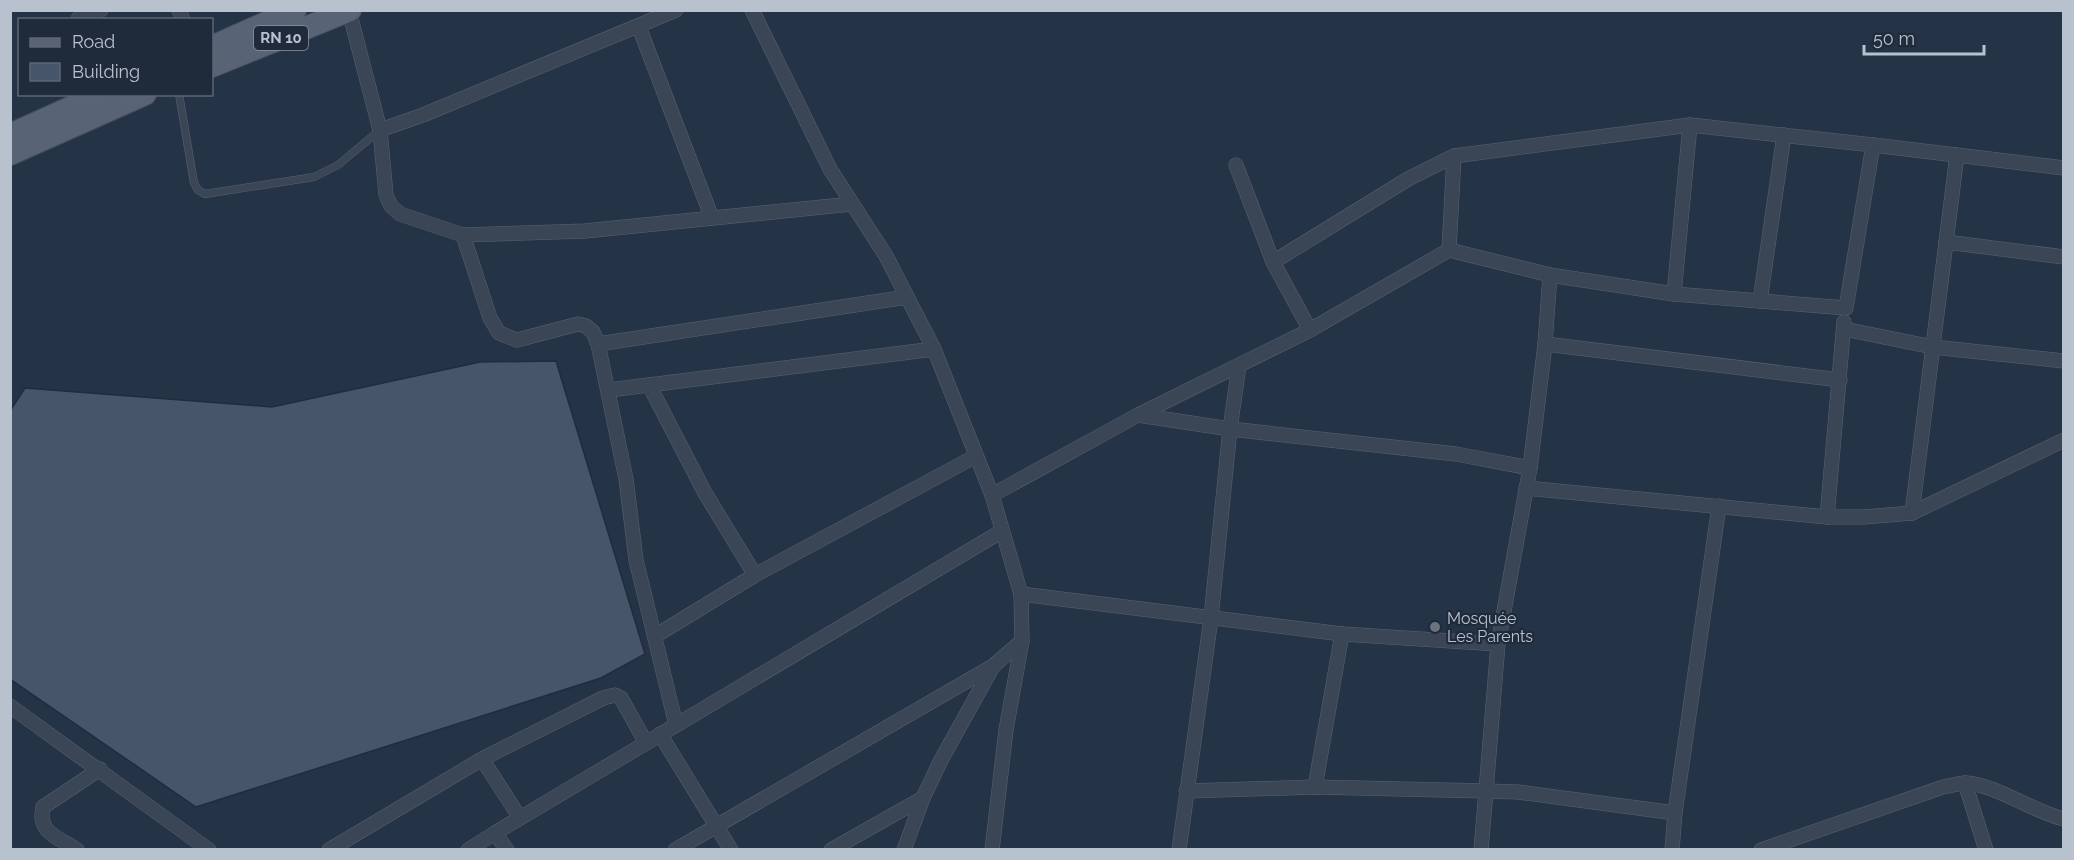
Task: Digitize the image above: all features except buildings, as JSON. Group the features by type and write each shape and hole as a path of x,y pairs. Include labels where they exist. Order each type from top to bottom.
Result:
{"main road":[{"name":"RN 10","path":"213,46 270,15 295,10"},
{"name":"RN 10","path":"213,66 349,11"},
{"path":"10,135 97,96"},
{"path":"10,154 140,96"}],"street":[{"path":"81,18 101,10"},
{"path":"380,130 423,115 676,10"},
{"path":"752,10 830,169 886,256 934,349 992,495 1021,594 1022,641 1006,729 992,849"},
{"path":"349,11 380,130 386,195 391,206 400,214 462,235 585,231 852,204"},
{"path":"639,27 712,218"},
{"path":"1674,294 1690,125"},
{"path":"1273,262 1408,179 1454,156 1690,125 2064,168"},
{"path":"1760,301 1784,135"},
{"path":"1827,517 1846,308 1873,145"},
{"path":"1912,513 1957,155"},
{"path":"1449,250 1454,156"},
{"path":"1236,165 1273,262 1310,330"},
{"path":"462,235 490,318 499,333 517,340 578,324 594,332 609,390 630,505 636,560 676,726"},
{"path":"1946,242 2064,257"},
{"path":"992,495 1138,416 1310,330 1449,250 1550,275 1674,294 1846,308"},
{"path":"1481,849 1498,644 1530,468 1545,344 1550,275"},
{"path":"598,344 907,297"},
{"path":"1844,328 1933,347 2064,361"},
{"path":"1545,344 1840,380"},
{"path":"609,390 934,349"},
{"path":"1179,849 1211,618 1230,429 1239,366"},
{"path":"649,385 705,493 754,575"},
{"path":"1138,416 1230,429 1456,454 1530,468"},
{"path":"1526,488 1827,517 1912,513 2064,440"},
{"path":"655,636 754,575 976,456"},
{"path":"1672,849 1675,813 1719,506"},
{"path":"468,849 1002,531"},
{"path":"1021,594 1342,633 1498,644"},
{"path":"1315,787 1342,633"},
{"path":"675,849 993,666 1022,641"},
{"path":"904,849 923,798 940,762 993,666"},
{"path":"329,849 483,759 603,698 615,695 621,698 646,743"},
{"path":"10,706 209,849"},
{"path":"660,734 731,849"},
{"path":"483,759 520,818"},
{"path":"77,849 45,828 40,819 43,807 100,769"},
{"path":"1965,783 1986,849"},
{"path":"1761,849 1943,787 1965,783 1982,786 2039,811 2064,819"},
{"path":"1186,791 1315,787 1518,792 1675,813"},
{"path":"831,849 923,798"},
{"path":"495,833 507,849"}],"lane":[{"path":"179,96 194,183 198,190 205,194 314,177 338,165 380,130"}],"place":[{"name":"Mosquée Les Parents","path":"1435,627"}]}
